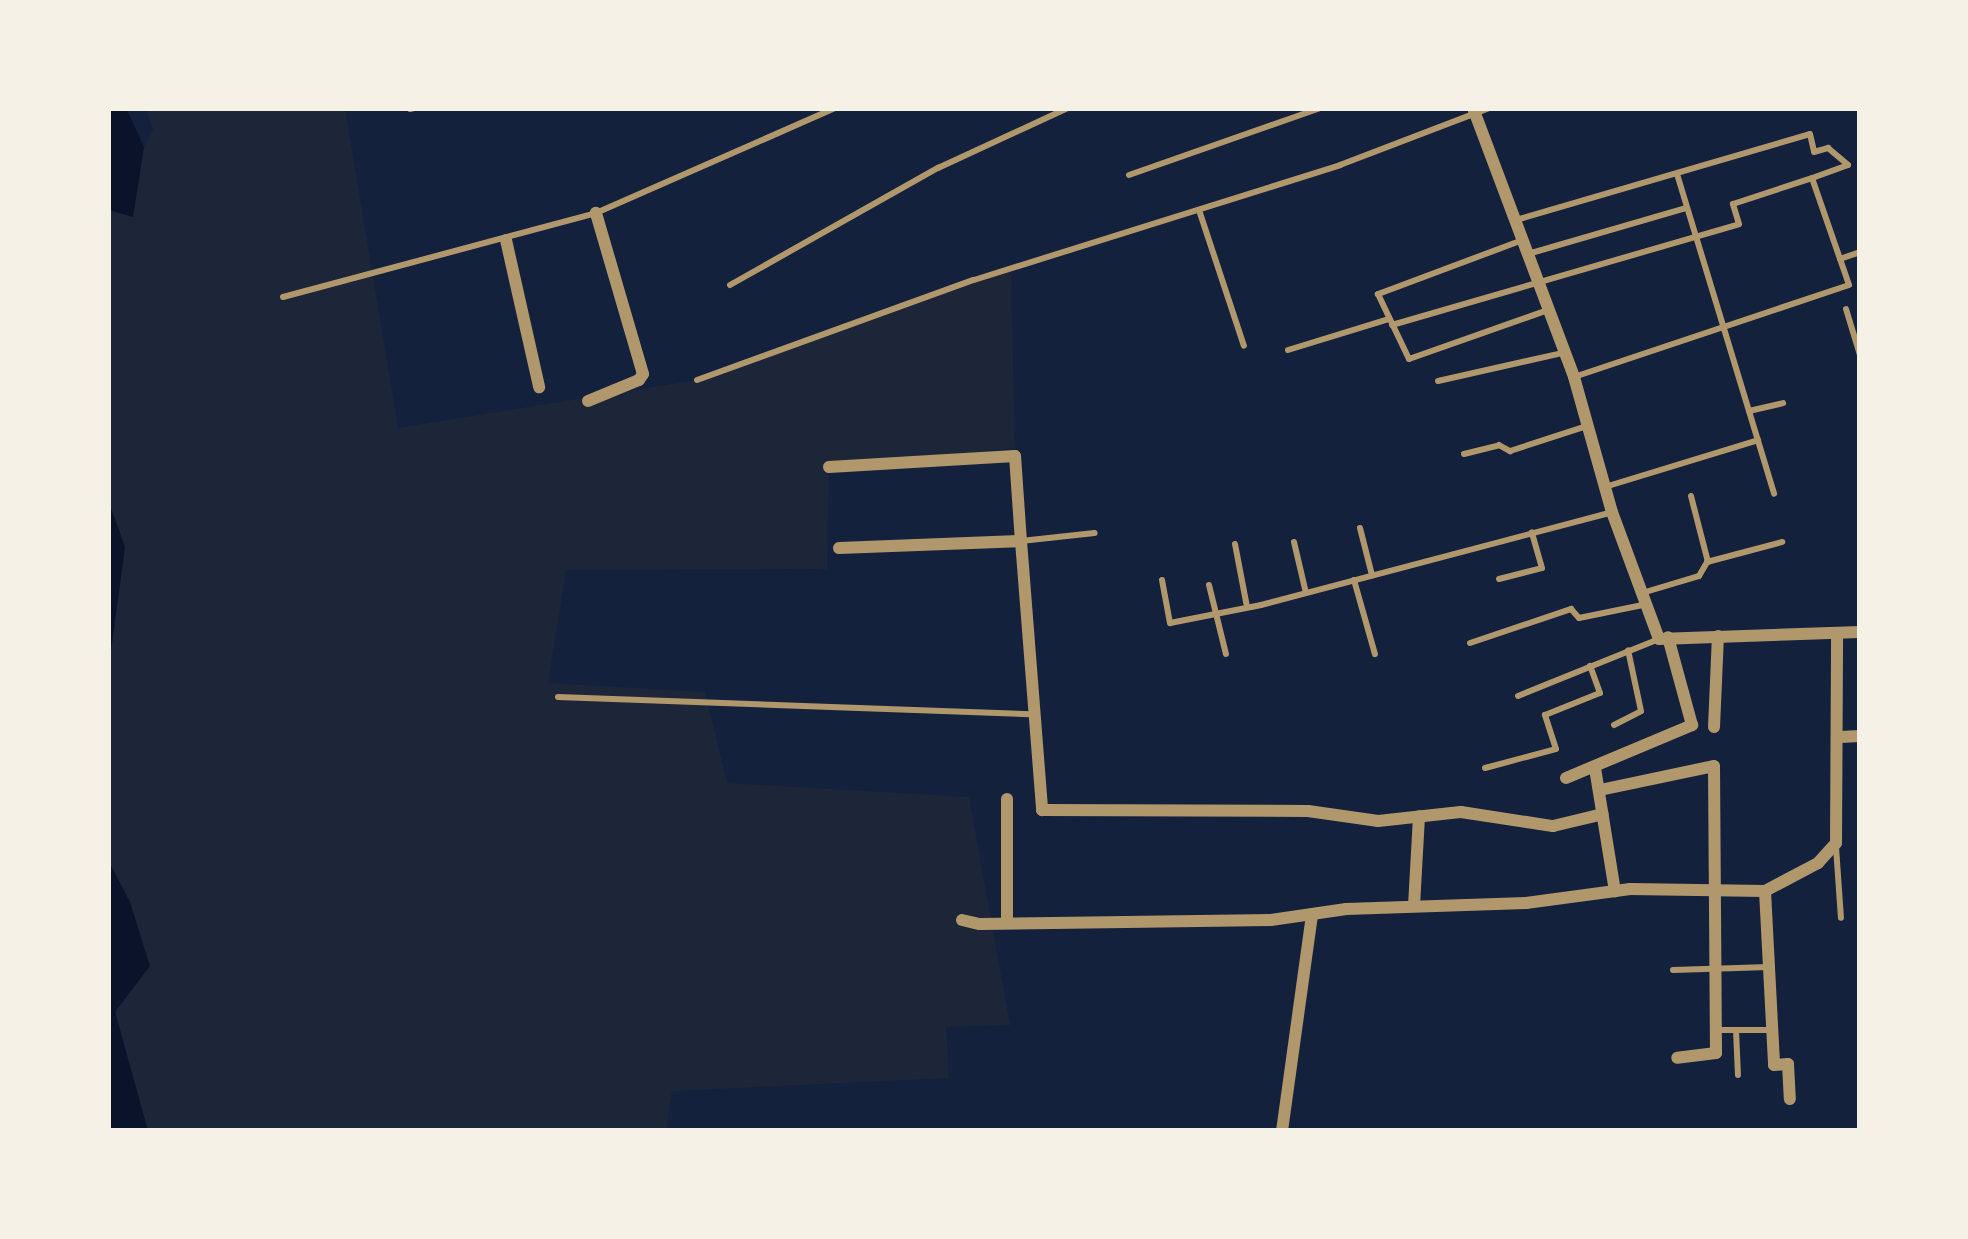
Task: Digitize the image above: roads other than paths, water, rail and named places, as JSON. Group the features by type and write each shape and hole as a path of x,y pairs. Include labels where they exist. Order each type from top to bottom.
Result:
{"street":[{"path":"1474,110 1574,377 1641,600 1664,638 1692,725 1566,778"},
{"path":"589,401 643,374 596,213"},
{"path":"506,241 539,387"},
{"path":"829,467 1015,456 1042,810 1308,811 1378,821 1461,812 1553,826 1603,814"},
{"path":"839,548 1021,542"},
{"path":"1664,638 1860,632"},
{"path":"962,920 1271,920 1414,906 1526,903 1615,891 1765,891 1818,863 1836,843 1837,633"},
{"path":"1714,727 1718,636"},
{"path":"1840,736 1860,736"},
{"path":"1600,790 1714,766 1711,890 1716,1053 1676,1058"},
{"path":"1595,768 1615,891"},
{"path":"1007,799 1007,923"},
{"path":"1414,906 1419,817"},
{"path":"1765,891 1774,1065 1788,1064 1790,1099"},
{"path":"1282,1131 1312,914"}],"lane":[{"path":"283,297 506,241 596,213 835,108"},
{"path":"730,285 938,168 1068,108"},
{"path":"1129,175 1320,108"},
{"path":"697,380 974,280 1340,165 1489,108"},
{"path":"1288,350 1539,285 1739,224 1733,204 1848,166 1828,148 1814,152 1810,134 1516,220"},
{"path":"1677,174 1774,494"},
{"path":"1574,377 1849,285 1812,178"},
{"path":"1549,309 1408,359 1378,294 1526,247 1688,208"},
{"path":"1199,210 1244,346"},
{"path":"1840,259 1860,252"},
{"path":"1846,309 1860,355"},
{"path":"1438,381 1565,352"},
{"path":"1749,410 1783,403"},
{"path":"1464,454 1499,445 1510,451 1588,426"},
{"path":"1604,487 1758,440"},
{"path":"1691,496 1708,562"},
{"path":"1162,580 1170,623 1306,593 1612,512"},
{"path":"1360,528 1372,575"},
{"path":"1499,579 1542,568 1532,532"},
{"path":"1021,542 1095,533"},
{"path":"1294,542 1306,593"},
{"path":"1470,643 1571,609 1579,618 1641,600 1699,577 1708,562 1782,542"},
{"path":"1234,544 1247,607"},
{"path":"1354,580 1375,654"},
{"path":"1209,585 1226,654"},
{"path":"1518,695 1664,638"},
{"path":"1614,725 1640,712 1628,650"},
{"path":"1485,768 1556,749 1545,715 1600,693 1590,666"},
{"path":"558,697 1034,714"},
{"path":"1836,843 1841,918"},
{"path":"1673,970 1768,967"},
{"path":"1715,1030 1772,1030"},
{"path":"1736,1030 1738,1075"}]}
